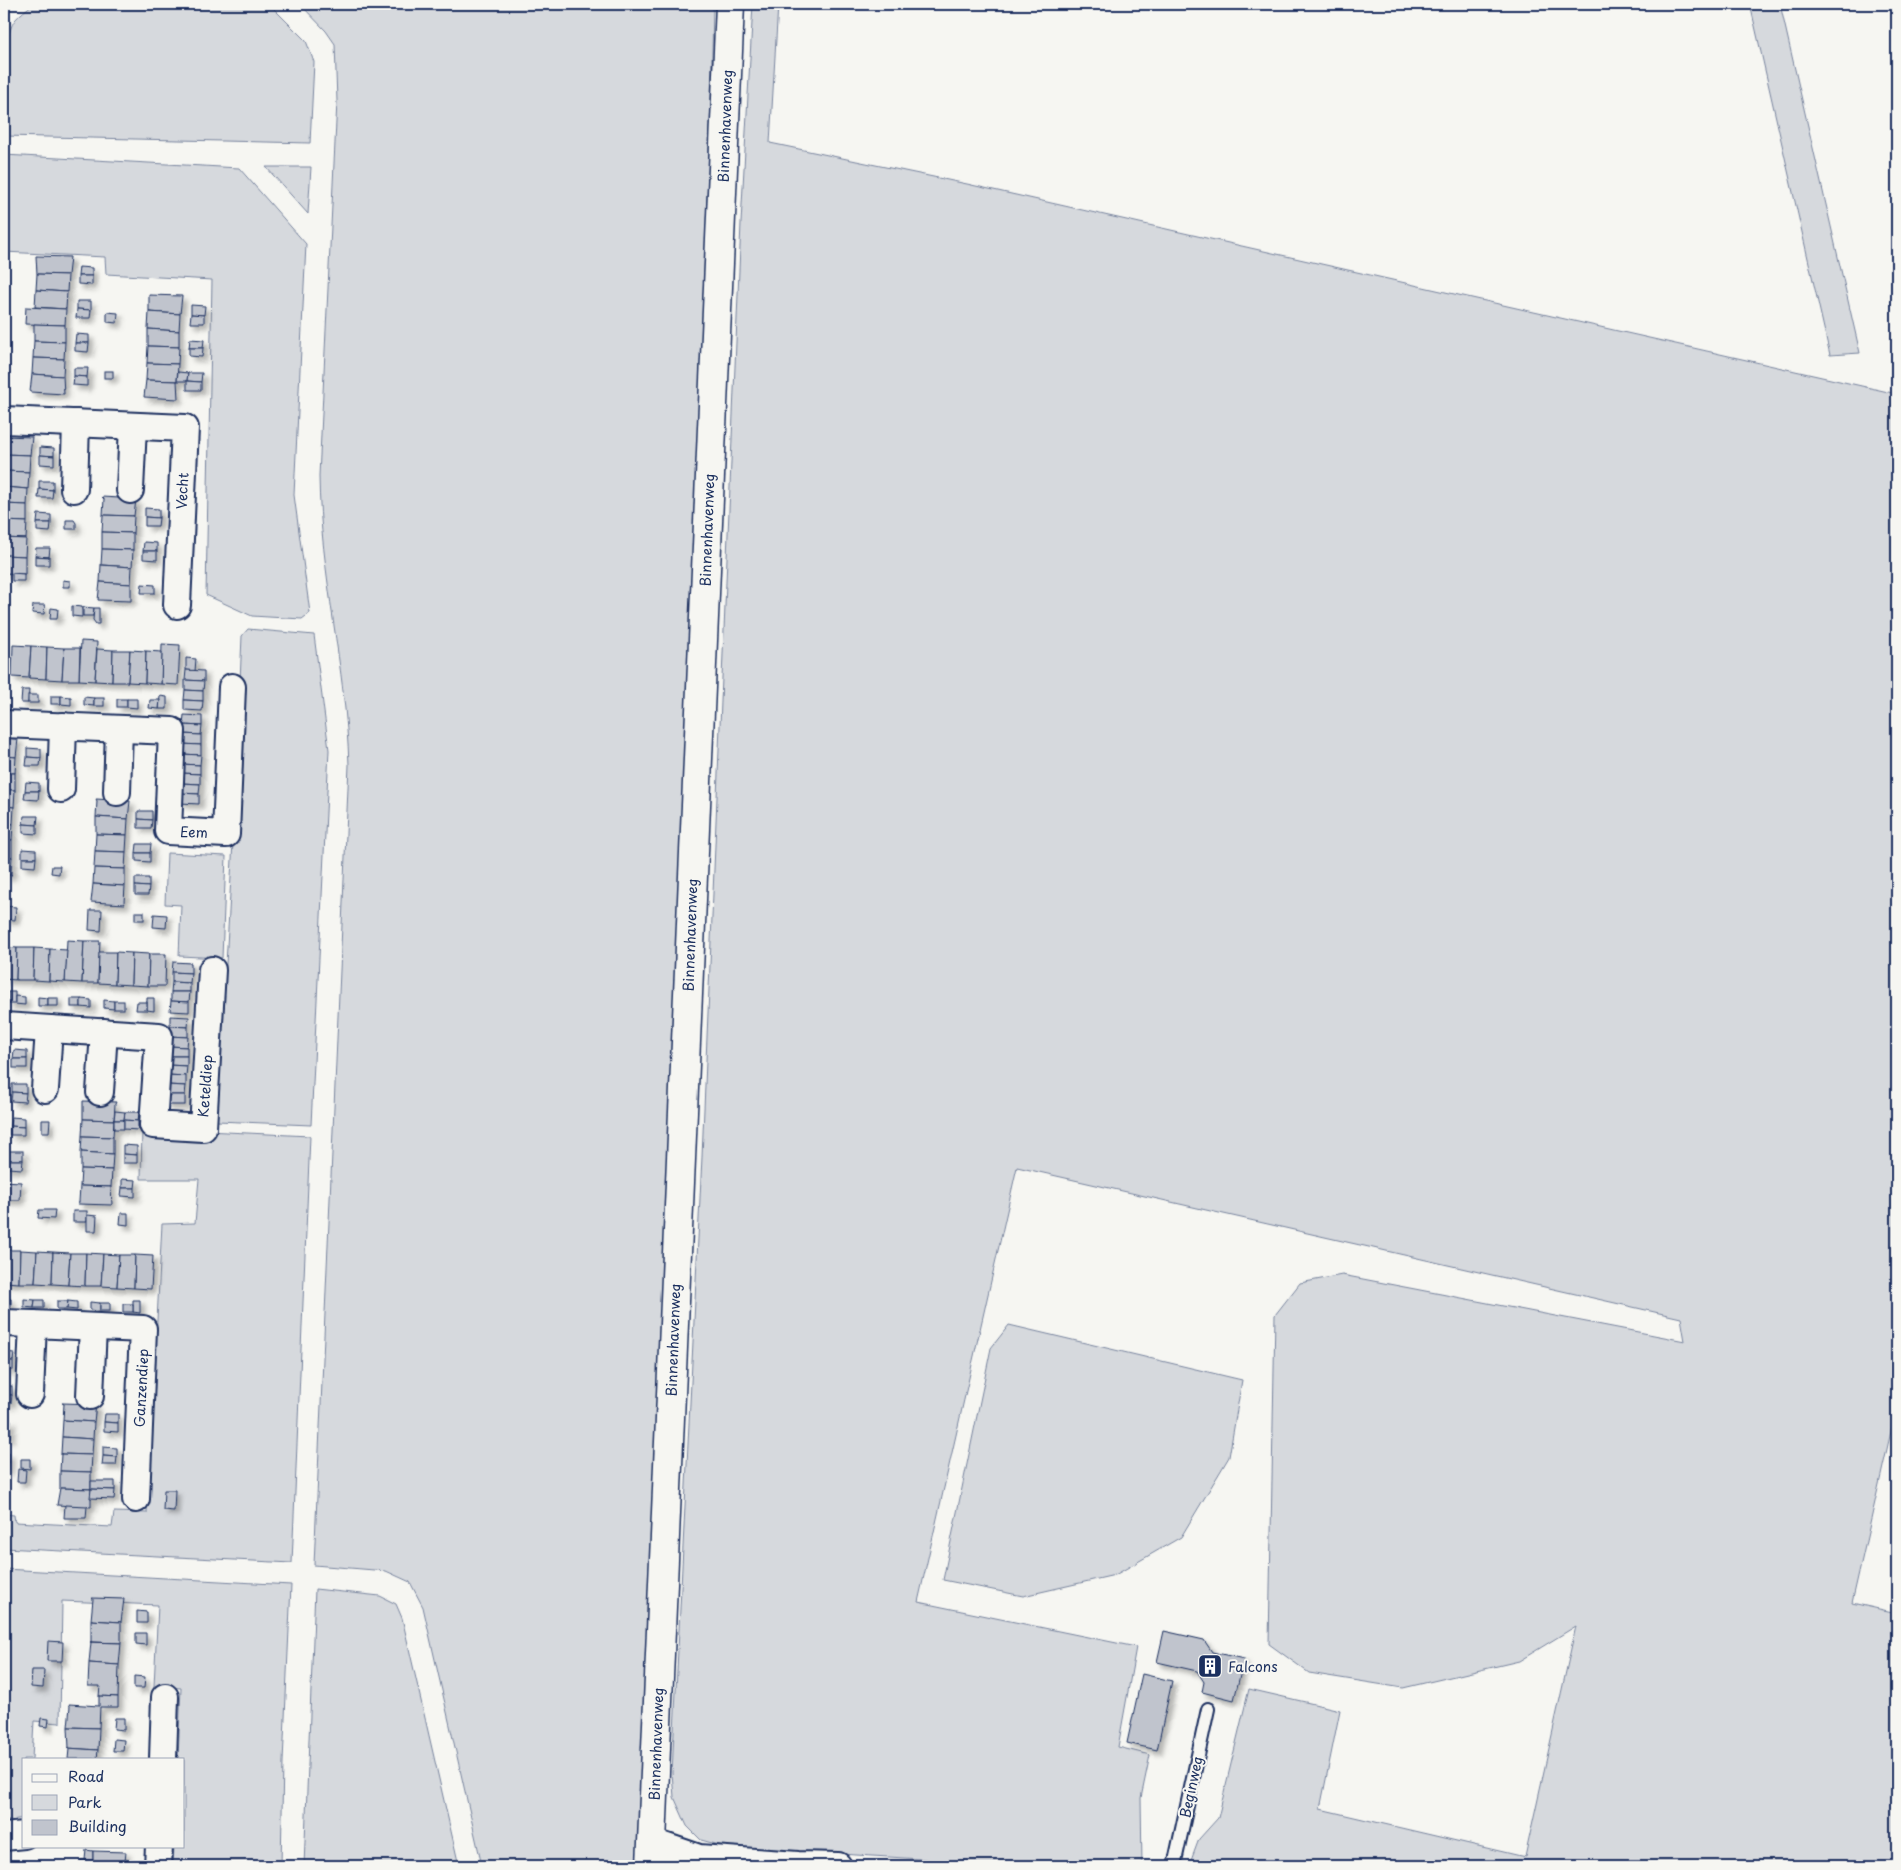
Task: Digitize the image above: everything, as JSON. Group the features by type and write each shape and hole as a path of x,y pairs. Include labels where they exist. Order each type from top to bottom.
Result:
{"street":[{"name":"Binnenhavenweg","path":"651,1854 730,4"},
{"name":"Vecht","path":"4,420 185,428 177,605"},
{"path":"74,489 76,423"},
{"path":"130,490 133,426"},
{"name":"Eem","path":"4,724 172,731 168,831 226,834 232,687"},
{"path":"60,789 63,726"},
{"path":"117,792 119,729"},
{"name":"Keteldiep","path":"4,1026 158,1036 153,1125 202,1128 212,970"},
{"path":"45,1089 49,1029"},
{"path":"100,1092 104,1032"},
{"name":"Ganzendiep","path":"4,1323 144,1329 136,1498"},
{"path":"30,1394 33,1324"},
{"path":"90,1396 93,1327"},
{"path":"163,1758 165,1698"},
{"path":"4,1837 22,1835"},
{"path":"158,1866 159,1848"},
{"path":"651,1854 794,1866 838,1866"}],"lane":[{"name":"Beginweg","path":"1174,1866 1208,1708"}],"green space":[{"path":"33,4 269,4 306,41 314,62 310,143 4,136 4,76 7,43 15,20"},
{"path":"300,4 713,4 711,103 637,1866 482,1866 423,1607 410,1582 386,1571 314,1565 349,765 343,693 320,512 319,476 337,101 335,44 326,31"},
{"path":"753,4 778,4 770,143 967,184 1897,394 1897,1405 1852,1603 1897,1613 1897,1866 1189,1866 1199,1839 1218,1818 1249,1689 1340,1710 1320,1809 1525,1857 1576,1626 1519,1661 1403,1688 1309,1673 1269,1644 1275,1315 1300,1283 1342,1275 1685,1341 1681,1318 1017,1167 918,1602 1136,1647 1118,1747 1150,1755 1141,1798 1142,1866 983,1866 937,1860 727,1847 701,1840 687,1826 674,1797 672,1773 702,1157 741,223"},
{"path":"1750,4 1780,4 1860,353 1830,355"},
{"path":"4,155 239,168 306,244 294,495 310,613 302,619 252,616 206,595 212,280 106,274 105,257 4,252"},
{"path":"266,167 311,167 308,214"},
{"path":"248,629 314,635 329,750 311,1125 217,1121 233,842 242,636"},
{"path":"167,853 226,856 222,958 179,956 181,905 165,904"},
{"path":"142,1128 310,1136 292,1563 4,1548 4,1514 14,1515 15,1522 112,1527 114,1512 147,1513 162,1224 195,1223 199,1179 141,1179"},
{"path":"1009,1325 1242,1380 1229,1457 1181,1537 1115,1575 1023,1596 943,1580 991,1348"},
{"path":"4,1569 291,1585 283,1762 281,1866 173,1866 174,1848 185,1848 185,1758 178,1758 181,1688 154,1686 158,1605 62,1601 60,1723 34,1721 32,1758 22,1758 22,1818 4,1821"},
{"path":"315,1589 380,1596 396,1604 402,1618 459,1866 304,1866"}],"building":[{"path":"36,256 70,257 68,275 37,274"},
{"path":"79,267 92,268 92,276 78,276"},
{"path":"37,274 68,275 67,292 36,290"},
{"path":"78,276 92,276 92,285 78,284"},
{"path":"36,290 67,292 66,309 35,307"},
{"path":"149,295 182,296 180,314 149,312"},
{"path":"77,301 91,301 91,310 77,309"},
{"path":"191,305 205,306 204,315 191,314"},
{"path":"26,307 66,309 65,325 25,324"},
{"path":"77,309 91,310 90,318 76,318"},
{"path":"107,312 118,313 117,323 107,322"},
{"path":"149,312 180,314 179,331 148,329"},
{"path":"191,314 204,315 204,323 190,323"},
{"path":"34,324 65,325 65,342 34,341"},
{"path":"148,329 179,331 179,347 148,346"},
{"path":"76,334 89,335 89,343 75,343"},
{"path":"190,339 204,340 203,348 189,348"},
{"path":"34,341 65,342 64,359 33,358"},
{"path":"75,343 89,343 88,352 75,351"},
{"path":"148,346 179,347 178,364 147,363"},
{"path":"189,348 203,348 202,357 189,356"},
{"path":"33,358 64,359 63,376 32,374"},
{"path":"147,363 178,364 177,381 146,380"},
{"path":"74,368 88,368 87,377 74,376"},
{"path":"104,371 113,371 113,378 104,378"},
{"path":"178,372 188,373 187,381 177,381"},
{"path":"188,373 202,373 201,382 187,381"},
{"path":"32,374 63,376 64,394 30,392"},
{"path":"74,376 87,377 87,386 73,385"},
{"path":"146,380 177,381 178,399 144,397"},
{"path":"187,381 201,382 201,390 187,390"},
{"path":"4,436 32,437 30,455 4,454"},
{"path":"40,447 54,448 54,456 40,455"},
{"path":"4,454 30,455 29,472 4,471"},
{"path":"40,455 54,456 54,465 40,464"},
{"path":"4,471 29,472 28,489 4,487"},
{"path":"39,481 53,481 53,490 39,489"},
{"path":"4,487 28,489 27,505 4,504"},
{"path":"39,489 53,490 52,498 38,498"},
{"path":"102,497 136,499 134,516 103,515 104,499"},
{"path":"4,504 27,505 27,522 4,521"},
{"path":"145,508 159,509 159,518 145,517"},
{"path":"38,514 51,515 51,523 37,523"},
{"path":"103,515 134,516 133,533 102,532"},
{"path":"145,517 159,518 158,526 145,526"},
{"path":"66,520 74,520 76,529 66,529"},
{"path":"4,521 27,522 26,539 4,538"},
{"path":"37,523 51,523 50,532 37,531"},
{"path":"102,532 133,533 133,550 102,549"},
{"path":"4,538 26,539 25,556 4,555"},
{"path":"144,542 157,543 157,551 143,551"},
{"path":"36,548 50,548 49,557 35,556"},
{"path":"102,549 133,550 132,567 101,565"},
{"path":"143,551 157,551 157,560 143,559"},
{"path":"4,555 25,556 25,574 4,573"},
{"path":"35,556 49,557 49,565 35,565"},
{"path":"101,565 132,567 131,584 100,582"},
{"path":"12,573 24,574 24,581 12,581"},
{"path":"63,580 70,581 70,587 63,587"},
{"path":"100,582 131,584 131,601 98,600"},
{"path":"142,584 155,585 155,593 141,593"},
{"path":"33,605 45,605 44,614 32,613"},
{"path":"72,606 82,607 82,617 72,616"},
{"path":"83,607 94,608 93,616 83,616"},
{"path":"51,608 58,609 57,619 50,619"},
{"path":"94,608 99,608 99,624 96,624 93,620"},
{"path":"81,641 97,642 95,681 79,680"},
{"path":"162,644 180,645 178,685 161,684"},
{"path":"13,645 31,646 29,678 12,677"},
{"path":"31,646 47,647 46,679 29,678"},
{"path":"47,647 64,648 62,680 46,679"},
{"path":"64,648 80,648 79,680 62,680"},
{"path":"97,649 113,650 112,682 95,681"},
{"path":"113,650 130,650 128,682 112,682"},
{"path":"130,650 146,651 145,683 128,682"},
{"path":"146,651 162,652 161,684 145,683"},
{"path":"186,658 196,659 195,671 186,670"},
{"path":"186,670 204,671 204,681 185,680"},
{"path":"185,680 204,681 203,691 185,690"},
{"path":"22,690 29,690 28,703 21,703"},
{"path":"185,690 203,691 203,701 184,700"},
{"path":"28,695 38,695 38,703 28,703"},
{"path":"51,696 61,696 61,704 51,704"},
{"path":"61,696 71,697 71,705 61,704"},
{"path":"160,696 167,697 167,709 159,709"},
{"path":"84,697 94,698 94,706 84,705"},
{"path":"94,698 104,698 104,706 94,706"},
{"path":"117,699 127,699 127,707 117,707"},
{"path":"127,699 137,699 137,708 127,707"},
{"path":"150,700 160,700 159,709 149,708"},
{"path":"184,700 203,701 202,711 184,710"},
{"path":"184,715 202,716 202,726 183,725"},
{"path":"183,725 202,726 201,735 183,734"},
{"path":"183,734 201,735 201,745 182,744"},
{"path":"4,738 18,739 16,757 4,756"},
{"path":"182,744 201,745 201,755 182,754"},
{"path":"27,748 41,749 41,758 27,757"},
{"path":"182,754 201,755 200,765 181,764"},
{"path":"4,756 16,757 15,773 4,773"},
{"path":"27,757 41,758 40,766 26,766"},
{"path":"181,764 200,765 200,774 181,773"},
{"path":"4,773 15,773 15,790 4,790"},
{"path":"181,773 200,774 200,784 181,783"},
{"path":"26,782 39,783 39,791 25,791"},
{"path":"181,783 200,784 199,794 180,793"},
{"path":"4,790 15,790 14,807 4,806"},
{"path":"25,791 39,791 38,800 24,799"},
{"path":"180,793 199,794 199,804 180,803"},
{"path":"96,799 130,801 128,819 96,817"},
{"path":"4,806 14,807 13,824 4,823"},
{"path":"138,811 152,811 152,820 138,819"},
{"path":"24,816 38,816 37,825 23,824"},
{"path":"96,817 128,819 127,835 96,834"},
{"path":"138,819 152,820 151,828 138,828"},
{"path":"4,823 13,824 12,840 4,840"},
{"path":"23,824 37,825 37,834 23,833"},
{"path":"96,834 127,835 126,852 95,851"},
{"path":"4,840 12,840 12,857 4,857"},
{"path":"137,844 151,844 150,853 136,853"},
{"path":"22,849 36,850 36,858 22,858"},
{"path":"95,851 126,852 125,869 94,868"},
{"path":"136,853 150,853 150,862 136,861"},
{"path":"4,857 12,857 12,875 4,875"},
{"path":"22,858 36,858 35,867 22,866"},
{"path":"52,866 60,866 59,874 51,873"},
{"path":"94,868 125,869 125,886 93,884"},
{"path":"135,878 149,878 149,887 135,886"},
{"path":"93,884 125,886 125,904 91,902"},
{"path":"135,886 149,887 148,895 135,895"},
{"path":"4,906 16,907 15,920 4,919"},
{"path":"90,910 102,910 101,931 89,930"},
{"path":"135,912 144,912 144,920 135,920"},
{"path":"154,914 167,915 166,928 153,927"},
{"path":"67,940 84,941 82,983 65,982"},
{"path":"84,941 100,941 98,983 82,983"},
{"path":"4,947 17,948 16,980 4,979"},
{"path":"17,948 34,948 33,980 16,980"},
{"path":"34,948 50,949 49,981 33,980"},
{"path":"50,949 67,950 65,982 49,981"},
{"path":"99,952 116,952 115,984 98,983"},
{"path":"116,952 132,953 131,985 115,984"},
{"path":"132,953 149,954 148,986 131,985"},
{"path":"149,954 166,954 165,986 148,986"},
{"path":"173,962 191,963 191,973 172,972"},
{"path":"172,972 191,973 190,983 172,982"},
{"path":"172,982 190,983 190,992 171,992"},
{"path":"8,992 15,992 15,1004 8,1004"},
{"path":"171,992 190,992 189,1002 171,1001"},
{"path":"15,996 25,997 25,1005 15,1004"},
{"path":"38,997 48,998 48,1006 38,1006"},
{"path":"48,998 58,998 58,1006 48,1006"},
{"path":"147,998 154,998 154,1011 147,1010"},
{"path":"71,999 81,999 81,1007 71,1007"},
{"path":"81,999 91,1000 91,1008 81,1007"},
{"path":"104,1000 114,1001 114,1009 104,1008"},
{"path":"114,1001 124,1001 124,1009 114,1009"},
{"path":"171,1001 189,1002 189,1012 170,1011"},
{"path":"137,1002 147,1002 147,1010 136,1010"},
{"path":"170,1016 189,1017 188,1027 170,1026"},
{"path":"170,1026 188,1027 188,1037 169,1036"},
{"path":"169,1036 188,1037 187,1047 169,1046"},
{"path":"169,1046 187,1047 187,1056 168,1056"},
{"path":"14,1050 27,1051 27,1059 13,1059"},
{"path":"168,1056 187,1056 187,1066 168,1065"},
{"path":"13,1059 27,1059 27,1068 13,1068"},
{"path":"168,1065 187,1066 186,1076 167,1075"},
{"path":"167,1075 186,1076 186,1086 167,1085"},
{"path":"12,1084 26,1084 26,1093 12,1092"},
{"path":"167,1085 186,1086 185,1095 166,1095"},
{"path":"12,1092 26,1093 25,1102 11,1101"},
{"path":"166,1095 185,1095 185,1105 166,1105"},
{"path":"83,1101 116,1102 114,1120 83,1119"},
{"path":"115,1111 125,1112 124,1120 114,1120"},
{"path":"125,1112 139,1112 138,1121 124,1120"},
{"path":"11,1117 24,1118 24,1127 10,1126"},
{"path":"83,1119 114,1120 113,1137 82,1136"},
{"path":"42,1120 50,1120 49,1132 42,1132"},
{"path":"114,1120 124,1120 124,1129 114,1129"},
{"path":"124,1120 138,1121 138,1130 124,1129"},
{"path":"10,1126 24,1127 24,1135 10,1135"},
{"path":"82,1136 113,1137 113,1154 81,1152"},
{"path":"123,1145 137,1146 137,1155 123,1154"},
{"path":"9,1151 23,1151 23,1160 9,1160"},
{"path":"81,1152 113,1154 112,1170 81,1169"},
{"path":"123,1154 137,1155 137,1163 123,1163"},
{"path":"4,1159 9,1160 8,1168 4,1168"},
{"path":"9,1160 23,1160 22,1169 8,1168"},
{"path":"81,1169 112,1170 111,1187 80,1186"},
{"path":"122,1179 136,1180 135,1188 122,1188"},
{"path":"4,1181 21,1182 20,1200 4,1200"},
{"path":"80,1186 111,1187 112,1205 78,1204"},
{"path":"122,1188 135,1188 135,1197 121,1196"},
{"path":"39,1210 55,1210 54,1219 38,1218"},
{"path":"73,1211 87,1211 87,1222 73,1222"},
{"path":"121,1213 128,1213 128,1225 120,1224"},
{"path":"87,1215 97,1216 96,1231 87,1231"},
{"path":"4,1250 20,1250 19,1283 4,1282"},
{"path":"20,1250 37,1251 35,1283 19,1283"},
{"path":"37,1251 53,1252 52,1284 35,1283"},
{"path":"53,1252 70,1253 68,1285 52,1284"},
{"path":"70,1253 86,1253 85,1286 68,1285"},
{"path":"86,1253 103,1254 101,1286 85,1286"},
{"path":"103,1254 119,1255 117,1287 101,1286"},
{"path":"119,1255 135,1255 134,1288 117,1287"},
{"path":"135,1255 153,1256 151,1289 134,1288"},
{"path":"4,1298 11,1299 11,1307 4,1306"},
{"path":"24,1299 35,1300 34,1308 24,1307"},
{"path":"35,1300 44,1300 44,1308 34,1308"},
{"path":"133,1300 140,1300 140,1313 133,1312"},
{"path":"57,1301 68,1301 67,1309 57,1309"},
{"path":"68,1301 77,1302 77,1310 67,1309"},
{"path":"90,1302 100,1303 100,1311 90,1310"},
{"path":"100,1303 110,1303 110,1311 100,1311"},
{"path":"123,1304 133,1304 133,1312 123,1312"},
{"path":"4,1352 14,1353 13,1361 4,1361"},
{"path":"4,1361 13,1361 13,1370 4,1370"},
{"path":"4,1386 12,1386 12,1395 4,1395"},
{"path":"4,1395 12,1395 11,1403 4,1403"},
{"path":"62,1403 96,1404 94,1422 63,1420 64,1404"},
{"path":"105,1414 118,1414 118,1423 104,1422"},
{"path":"4,1420 11,1420 10,1428 4,1428"},
{"path":"63,1420 94,1422 93,1439 62,1437"},
{"path":"104,1422 118,1423 118,1432 104,1431"},
{"path":"4,1428 10,1428 10,1437 4,1437"},
{"path":"62,1437 93,1439 92,1455 61,1454"},
{"path":"103,1447 117,1448 117,1457 103,1456"},
{"path":"4,1453 9,1453 9,1462 4,1462"},
{"path":"61,1454 92,1455 91,1472 60,1471"},
{"path":"103,1456 117,1457 116,1465 102,1465"},
{"path":"21,1459 30,1459 30,1469 21,1468"},
{"path":"4,1462 9,1462 8,1471 4,1471"},
{"path":"18,1469 26,1470 25,1482 17,1482"},
{"path":"60,1471 91,1472 91,1489 60,1488"},
{"path":"91,1481 115,1481 115,1490 91,1489"},
{"path":"60,1488 91,1489 91,1507 57,1505"},
{"path":"91,1489 115,1490 114,1499 90,1498"},
{"path":"164,1490 175,1490 174,1511 163,1510"},
{"path":"65,1505 87,1506 86,1518 64,1518"},
{"path":"92,1598 124,1599 121,1622 91,1620"},
{"path":"137,1611 147,1612 147,1623 137,1623"},
{"path":"91,1620 121,1622 121,1643 90,1642"},
{"name":"Falcons","path":"1164,1631 1204,1640 1212,1652 1244,1659 1234,1700 1202,1692 1204,1682 1197,1671 1157,1662"},
{"path":"136,1633 146,1633 146,1645 136,1644"},
{"path":"48,1641 63,1642 62,1661 47,1661"},
{"path":"91,1642 121,1643 119,1665 89,1663"},
{"path":"89,1663 119,1665 118,1697 99,1696 100,1686 88,1686"},
{"path":"32,1670 44,1670 43,1688 31,1687"},
{"path":"1142,1674 1172,1681 1157,1750 1127,1743"},
{"path":"134,1676 145,1677 144,1688 134,1688"},
{"path":"99,1696 118,1697 118,1707 100,1707 99,1728 68,1727 69,1704 99,1706"},
{"path":"41,1718 49,1719 48,1727 40,1726"},
{"path":"115,1718 124,1718 124,1730 114,1729"},
{"path":"68,1727 99,1728 98,1750 67,1748 69,1748"},
{"path":"114,1739 124,1740 123,1751 113,1751"},
{"path":"67,1748 98,1750 97,1758 68,1758 69,1749"},
{"path":"86,1850 93,1851 93,1861 85,1860"},
{"path":"93,1851 126,1852 125,1862 93,1861"},
{"path":"81,1860 112,1861 112,1863 111,1866 81,1866"},
{"path":"26,1863 36,1864 36,1866 26,1866"}],"place":[{"name":"Falcons","path":"1210,1666"}]}
